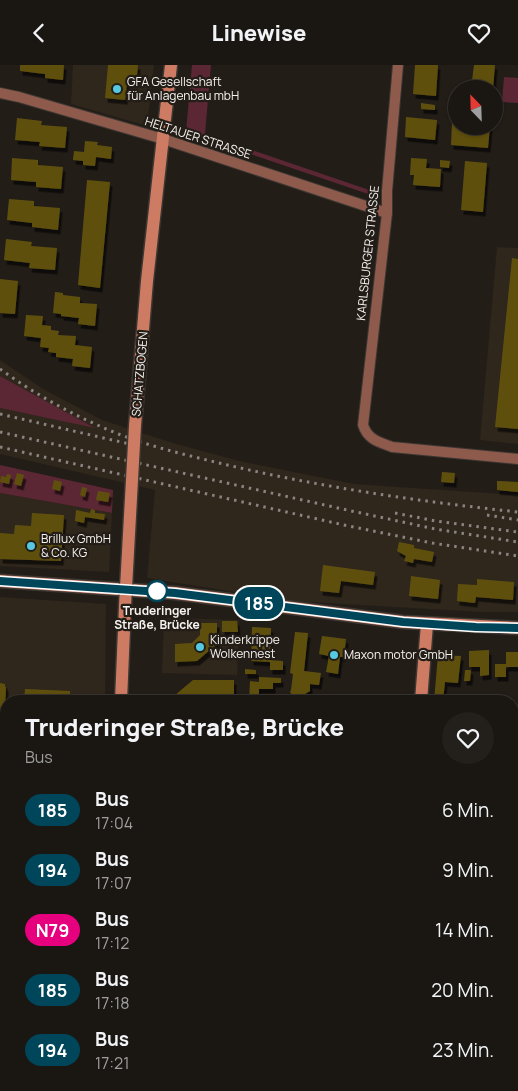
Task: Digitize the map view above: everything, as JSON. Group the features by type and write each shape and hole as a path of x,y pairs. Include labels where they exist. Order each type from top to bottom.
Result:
{"main road":[{"name":"SCHATZBOGEN","path":"122,695 135,426 147,281 171,65"},
{"path":"0,581 175,593 427,624 518,628"},
{"path":"421,695 427,624"},
{"name":"SCHATZBOGEN","path":"123,684 124,695"}],"street":[{"name":"KARLSBURGER STRASSE","path":"398,65 386,191 387,213 363,425 366,433 373,440 392,447 518,459"},
{"name":"HELTAUER STRASSE","path":"0,93 162,139 387,213"}],"shaded area":[{"path":"73,65 154,65 147,126 71,104"},
{"path":"192,65 211,65 205,134 378,193 377,197 186,132"},
{"path":"504,77 518,78 518,103 503,102"},
{"path":"497,247 518,248 518,444 480,440"},
{"path":"0,360 43,389 102,420 173,443 239,461 354,484 518,495 518,612 482,612 290,601 147,578 155,490 0,454 0,408 93,427 0,376"},
{"path":"0,376 95,428 0,408"},
{"path":"0,465 113,490 112,513 0,493"},
{"path":"0,493 112,513 109,572 0,566"},
{"path":"0,597 106,604 105,695 0,695"},
{"name":"Kinderkrippe Wolkennest","path":"164,618 239,620 237,675 162,673"}],"building":[{"path":"20,65 64,65 63,80 45,78 45,74 20,71"},
{"path":"108,65 138,65 137,76 128,76 125,100 105,98"},
{"path":"415,65 438,65 436,96 413,94"},
{"path":"474,65 495,65 494,80 472,80"},
{"path":"421,103 435,105 435,110 421,109"},
{"path":"406,117 437,120 435,140 405,137"},
{"path":"17,118 42,121 41,125 67,127 65,148 39,146 40,142 15,140"},
{"path":"451,135 489,135 488,148 451,145"},
{"path":"85,141 98,142 97,145 112,147 111,159 96,157 95,166 83,165 83,161 73,160 74,151 84,152"},
{"path":"12,158 38,160 38,165 63,167 61,189 36,187 36,182 11,180"},
{"path":"411,158 427,159 426,168 441,169 440,187 413,185 414,175 410,175"},
{"path":"440,160 450,161 449,168 440,167"},
{"path":"465,161 487,163 483,212 461,210"},
{"path":"87,180 110,182 100,288 78,285"},
{"path":"9,199 34,201 34,206 60,208 58,230 32,227 32,223 7,220"},
{"path":"6,239 32,242 31,246 57,248 55,270 29,268 30,263 4,260"},
{"path":"512,258 518,259 518,429 495,427"},
{"path":"0,279 18,281 15,314 0,313"},
{"path":"55,292 80,297 80,303 97,304 95,326 78,324 79,318 53,313"},
{"path":"26,315 43,316 42,325 51,326 51,330 59,331 58,335 76,336 75,345 92,347 90,368 72,366 73,359 56,357 56,353 48,352 49,348 40,347 41,338 24,336"},
{"path":"442,472 455,473 454,483 441,482"},
{"path":"17,473 24,475 21,486 14,484"},
{"path":"7,474 11,475 9,484 0,482 1,476 6,477"},
{"path":"54,480 62,482 60,491 52,489"},
{"path":"497,481 518,482 518,492 497,490"},
{"path":"82,487 87,488 85,497 80,495"},
{"path":"98,491 110,493 108,502 96,500"},
{"path":"91,509 95,510 95,513 105,514 104,520 85,517 84,523 75,521 76,510 90,513"},
{"name":"Brillux GmbH & Co. KG","path":"32,513 64,515 61,561 0,559 0,533 14,534 15,525 31,526"},
{"path":"399,542 414,545 414,548 434,552 432,562 414,559 413,563 404,561 406,556 397,551"},
{"path":"323,565 375,572 373,585 341,581 339,593 320,591"},
{"path":"411,576 440,580 438,599 409,596"},
{"path":"477,579 514,582 513,600 476,597 475,603 457,601 458,584 477,585"},
{"path":"222,621 237,621 238,632 222,632"},
{"path":"200,623 217,623 217,644 197,661 175,662 175,644 192,643 200,635"},
{"path":"252,627 271,628 270,660 283,661 283,670 270,670 270,662 251,661"},
{"path":"295,632 308,633 304,671 321,673 319,685 310,684 310,691 303,695 292,695 290,692 293,674 290,673"},
{"name":"Maxon motor GmbH","path":"322,636 346,639 344,657 340,657 338,674 326,672 329,656 319,654"},
{"path":"489,650 489,675 480,676 480,667 469,667 469,651"},
{"path":"506,652 518,652 518,667 506,667 506,677 495,677 495,664 506,664"},
{"path":"438,655 461,656 458,683 445,682 444,695 435,695"},
{"path":"245,669 256,670 256,674 245,674"},
{"path":"465,670 471,670 470,681 464,681"},
{"path":"259,677 281,678 281,683 273,683 273,689 259,689 259,695 249,695 250,681 259,682"},
{"path":"193,680 234,680 234,695 175,695"},
{"path":"0,683 5,684 6,695 0,695"},
{"path":"25,689 70,691 70,695 24,695"}],"railway":[{"path":"0,369 25,386 76,415 115,433 169,451 249,470 325,485 402,498 518,512"},
{"path":"0,414 134,445"},
{"path":"0,432 435,529 518,542"},
{"path":"0,447 344,525 432,543 518,556"},
{"path":"395,513 436,521 518,532"},
{"path":"487,515 518,520"}],"bus line":[{"name":"185","path":"0,581 175,593 403,622 518,628"}],"place":[{"name":"GFA Gesellschaft für Anlagenbau mbH","path":"117,89"},
{"name":"Brillux GmbH & Co. KG","path":"31,546"},
{"name":"Truderinger Straße, Brücke","path":"157,591"},
{"name":"Kinderkrippe Wolkennest","path":"200,647"},
{"name":"Maxon motor GmbH","path":"334,655"}]}
